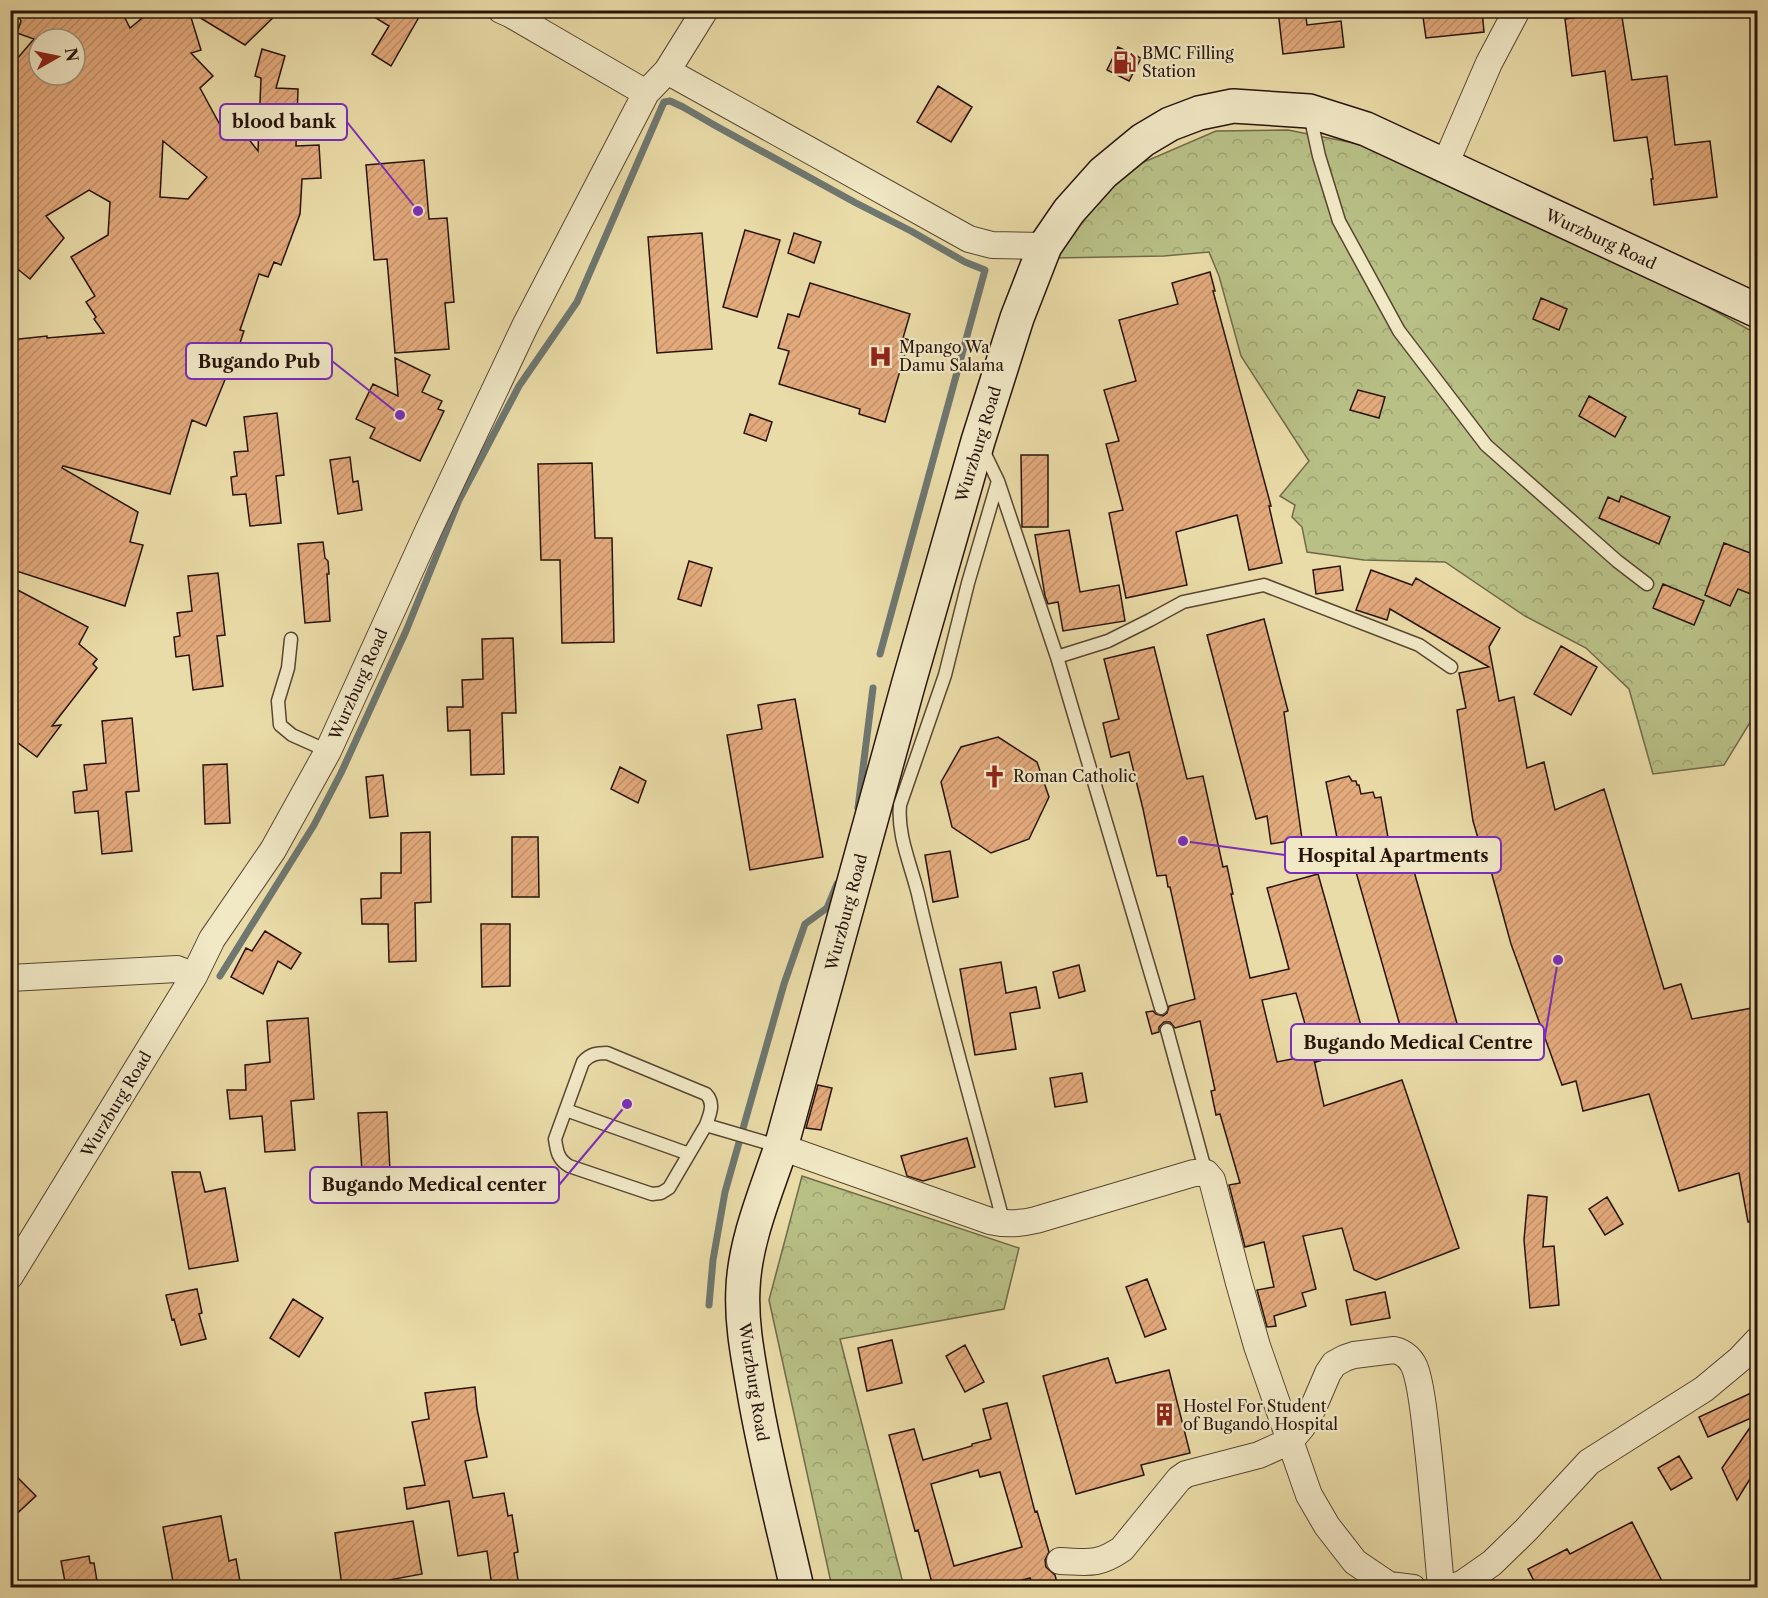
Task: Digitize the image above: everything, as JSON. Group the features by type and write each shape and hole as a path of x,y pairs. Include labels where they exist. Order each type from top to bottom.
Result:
{"main road":[{"name":"Wurzburg Road","path":"796,1587 759,1423 747,1354 743,1317 743,1286 747,1257 781,1147 978,441 1017,318 1046,246 1070,211 1103,173 1143,140 1170,124 1199,113 1233,106 1309,111 1366,129 1758,311"}],"street":[{"path":"501,10 646,93"},
{"name":"Wurzburg Road","path":"10,1276 194,976 212,939 273,850 328,751 525,326 646,93 667,71 705,10"},
{"path":"1444,167 1489,63 1517,10"},
{"path":"667,71 969,239 992,245 1046,246"},
{"path":"10,978 177,969 194,976"},
{"path":"781,1147 1004,1224 1020,1224 1036,1220 1194,1173 1206,1173 1212,1180 1257,1346 1309,1495 1327,1526 1355,1562 1389,1585 1413,1587"},
{"path":"1447,1587 1462,1584 1492,1563 1589,1462 1704,1389 1740,1359 1758,1340"},
{"path":"1060,1561 1098,1562 1112,1556 1122,1549 1179,1479 1186,1474 1260,1455 1290,1441 1302,1427 1328,1373 1338,1361 1354,1355 1389,1350 1400,1351 1409,1358 1416,1370 1435,1507 1441,1587"}],"lane":[{"path":"1309,111 1319,156 1340,221 1399,331 1486,445 1617,561 1647,584"},
{"path":"978,441 998,481 1057,657 1161,1008"},
{"path":"998,481 968,583 945,675 900,805 898,821 915,879 963,1077 1004,1224"},
{"path":"1057,657 1108,641 1183,602 1264,585 1419,645 1451,667"},
{"path":"291,639 288,668 278,701 280,725 292,735 328,751"},
{"path":"1167,1030 1206,1173"},
{"path":"597,1053 607,1053 706,1094 712,1106 706,1125 669,1188 661,1193 652,1194 569,1166 561,1161 555,1139 566,1110 583,1062 597,1053"},
{"path":"566,1110 689,1154"},
{"path":"706,1125 781,1147"}],"green space":[{"path":"1757,10 1758,13 1619,13 1607,11"},
{"path":"1288,130 1389,150 1624,261 1757,334 1757,711 1724,765 1653,774 1629,689 1586,648 1525,616 1445,562 1364,560 1307,552 1302,527 1292,517 1295,505 1280,496 1309,461 1241,356 1219,276 1209,252 1164,256 1055,258 1116,174 1216,131"},
{"path":"802,1176 1019,1248 1004,1309 840,1339 904,1587 832,1587 769,1300"}],"building":[{"path":"15,10 121,10 130,28 152,10 281,10 245,45 189,11 201,50 191,53 213,76 200,88 225,134 237,124 258,151 261,78 255,76 262,49 285,56 276,88 298,89 296,146 319,145 321,178 302,179 300,214 281,265 274,262 268,277 259,274 240,330 244,331 240,343 206,426 192,420 170,494 63,466 62,468 138,512 130,542 143,545 125,606 10,569 10,340 104,333 86,302 95,296 71,257 108,235 110,202 89,190 46,216 64,238 30,279 10,263 10,67 27,47 27,87 87,87 87,27 27,27 27,37 17,33 21,21","holes":["163,141 207,177 188,199 160,197"]},
{"path":"363,10 423,10 391,66 372,54 389,26"},
{"path":"1278,10 1305,10 1307,25 1341,21 1344,47 1283,54"},
{"path":"1422,10 1482,10 1484,32 1426,38"},
{"path":"1621,11 1632,80 1667,76 1675,145 1710,141 1717,197 1654,205 1647,137 1614,141 1605,71 1572,76 1565,19"},
{"path":"1118,47 1141,58 1129,81 1107,70"},
{"path":"938,86 972,107 951,142 917,122"},
{"path":"424,160 429,219 447,218 454,302 445,303 449,349 395,353 387,259 374,260 366,165"},
{"path":"745,230 780,240 757,317 723,307"},
{"path":"702,233 712,349 657,353 648,237"},
{"path":"794,233 821,242 814,263 788,253"},
{"path":"1210,272 1215,291 1213,291 1271,506 1269,506 1282,563 1249,570 1237,515 1176,532 1187,585 1126,598 1109,513 1123,510 1106,444 1119,441 1104,390 1136,381 1119,320 1178,304 1172,283"},
{"path":"810,283 910,314 903,338 909,340 885,422 859,414 860,409 779,384 789,351 778,348 788,314 799,317"},
{"path":"1541,298 1567,309 1559,330 1533,319"},
{"path":"395,358 430,375 422,392 442,401 438,409 444,411 420,461 370,438 375,428 356,419 373,384 398,396"},
{"path":"1358,390 1385,397 1379,418 1350,410"},
{"path":"1589,396 1626,417 1615,437 1579,416"},
{"path":"277,413 284,475 276,476 281,523 250,526 246,494 233,495 231,477 237,476 234,452 248,451 244,417"},
{"path":"750,414 772,422 766,441 744,433"},
{"path":"1021,455 1048,455 1048,527 1022,527"},
{"path":"350,457 353,482 358,481 362,510 338,514 330,460"},
{"path":"592,463 595,538 612,538 614,642 562,643 560,560 541,560 538,464"},
{"path":"1621,496 1670,517 1659,544 1599,518 1608,497 1619,502"},
{"path":"1069,530 1080,592 1119,585 1125,621 1063,631 1058,602 1048,604 1045,596 1035,535"},
{"path":"323,542 325,558 328,561 330,621 305,623 298,544"},
{"path":"1724,543 1758,556 1758,577 1751,594 1738,589 1730,606 1705,595"},
{"path":"689,561 712,568 701,606 678,599"},
{"path":"1340,566 1343,590 1316,594 1313,570"},
{"path":"1371,570 1412,585 1416,578 1500,628 1489,647 1499,701 1514,697 1527,768 1544,762 1555,810 1604,789 1664,989 1681,984 1692,1019 1758,1007 1758,1221 1748,1222 1739,1173 1679,1191 1649,1094 1583,1111 1576,1081 1562,1085 1511,944 1488,860 1485,862 1473,821 1457,710 1466,708 1459,673 1489,667 1390,609 1387,620 1356,610"},
{"path":"218,573 225,635 217,636 223,686 193,690 189,655 176,657 174,637 180,636 177,613 192,611 188,576"},
{"path":"1663,584 1704,601 1694,625 1653,608"},
{"path":"10,586 88,627 79,644 97,659 93,664 97,668 52,726 61,725 37,757 10,737"},
{"path":"1264,619 1288,711 1284,712 1302,839 1271,844 1267,816 1256,819 1207,635"},
{"path":"513,638 516,713 502,713 504,774 471,775 470,730 448,731 447,707 463,707 462,680 483,679 482,639"},
{"path":"1561,646 1597,667 1571,715 1534,694"},
{"path":"1154,647 1187,779 1203,776 1223,867 1227,866 1250,978 1289,969 1267,888 1318,874 1367,1047 1316,1062 1296,993 1262,1000 1277,1062 1313,1055 1324,1106 1402,1080 1459,1248 1376,1280 1354,1270 1342,1228 1303,1236 1316,1289 1302,1293 1306,1306 1274,1316 1276,1326 1267,1327 1257,1290 1274,1287 1264,1242 1245,1247 1229,1185 1240,1183 1220,1114 1216,1115 1211,1091 1215,1090 1200,1021 1175,1028 1170,1022 1164,1022 1159,1027 1159,1032 1152,1034 1146,1012 1153,1011 1163,1016 1167,1013 1169,1006 1195,999 1170,887 1168,887 1166,875 1157,876 1129,752 1111,757 1103,723 1119,719 1104,659"},
{"path":"795,699 823,857 750,870 727,735 762,729 758,705"},
{"path":"132,718 139,791 126,792 132,851 102,854 98,811 75,813 73,792 87,790 84,765 106,763 102,721"},
{"path":"998,737 1037,762 1049,797 1029,839 991,853 952,827 941,782 961,747"},
{"path":"227,764 230,823 205,824 203,765"},
{"path":"620,767 646,781 638,803 611,789"},
{"path":"383,775 388,816 370,818 366,777"},
{"path":"1349,776 1359,785 1361,794 1373,792 1375,798 1381,797 1391,855 1408,850 1458,1027 1405,1043 1350,851 1340,853 1326,782"},
{"path":"430,832 431,902 415,903 416,961 389,962 388,924 362,924 361,899 381,898 381,873 401,873 401,833"},
{"path":"512,837 538,837 539,897 512,897"},
{"path":"950,851 958,897 933,902 925,855"},
{"path":"481,924 510,924 510,986 482,987"},
{"path":"265,931 301,953 291,969 278,961 263,994 231,977 246,948 252,951"},
{"path":"1001,962 1006,993 1036,987 1040,1008 1010,1013 1016,1049 975,1055 960,969"},
{"path":"1079,965 1085,991 1059,998 1053,972"},
{"path":"308,1018 314,1099 291,1101 295,1150 265,1152 262,1116 230,1119 227,1090 246,1090 245,1065 270,1062 267,1021"},
{"path":"1082,1073 1087,1102 1055,1107 1050,1078"},
{"path":"818,1085 832,1088 821,1130 806,1128"},
{"path":"387,1112 390,1171 362,1171 358,1113"},
{"path":"967,1138 975,1167 923,1181 907,1176 901,1156"},
{"path":"172,1172 200,1172 205,1192 225,1188 238,1261 189,1269"},
{"path":"1528,1195 1547,1197 1543,1247 1554,1246 1559,1305 1530,1308 1524,1240"},
{"path":"1607,1197 1623,1224 1605,1235 1589,1209"},
{"path":"1147,1279 1166,1329 1145,1337 1126,1287"},
{"path":"197,1289 202,1313 199,1314 206,1339 181,1345 166,1295"},
{"path":"1385,1292 1390,1318 1351,1325 1346,1300"},
{"path":"293,1299 323,1318 299,1357 270,1338"},
{"path":"892,1340 902,1383 867,1391 858,1348"},
{"path":"965,1345 984,1382 965,1392 946,1356"},
{"path":"1108,1358 1116,1383 1169,1370 1190,1453 1141,1465 1144,1475 1076,1494 1043,1376"},
{"path":"475,1387 487,1457 465,1461 473,1498 504,1493 508,1516 512,1515 518,1552 514,1553 519,1587 492,1587 487,1551 458,1556 449,1501 407,1509 404,1488 425,1485 412,1422 429,1419 425,1393"},
{"path":"1751,1393 1758,1406 1758,1415 1708,1437 1699,1417"},
{"path":"1007,1403 1035,1512 1037,1511 1049,1552 1045,1560 1046,1567 1055,1575 1058,1587 1033,1587 1030,1578 997,1587 933,1587 889,1435 914,1429 923,1460 991,1439 983,1409","holes":["978,1470 980,1477 1000,1472 1022,1547 954,1566 931,1484"]},
{"path":"1758,1416 1758,1466 1737,1500 1722,1468"},
{"path":"1679,1456 1692,1478 1671,1490 1658,1468"},
{"path":"10,1470 36,1496 10,1520"},
{"path":"221,1516 229,1561 236,1559 241,1587 174,1587 163,1527"},
{"path":"413,1521 422,1574 389,1580 390,1587 370,1587 370,1583 342,1587 335,1533"},
{"path":"1632,1522 1665,1587 1537,1587 1528,1569 1567,1549 1570,1554"},
{"path":"89,1556 90,1563 94,1563 98,1587 66,1587 61,1561"}],"waterway":[{"path":"220,976 314,825 341,773 406,631 459,500 519,386 577,302 664,102 670,101 683,107 965,262 985,270 880,654"},
{"path":"858,808 873,688"},
{"path":"709,1305 713,1260 725,1192 784,984 805,924 827,908 837,884"}],"place":[{"name":"BMC Filling Station","path":"1124,62"},
{"name":"blood bank","path":"418,211"},
{"name":"Mpango Wa Damu Salama","path":"881,356"},
{"name":"Bugando Pub","path":"400,415"},
{"name":"Roman Catholic","path":"995,776"},
{"name":"Hospital Apartments","path":"1183,841"},
{"name":"Bugando Medical Centre","path":"1558,960"},
{"name":"Bugando Medical center","path":"627,1104"},
{"name":"Hostel For Student of Bugando Hospital","path":"1165,1415"}]}
